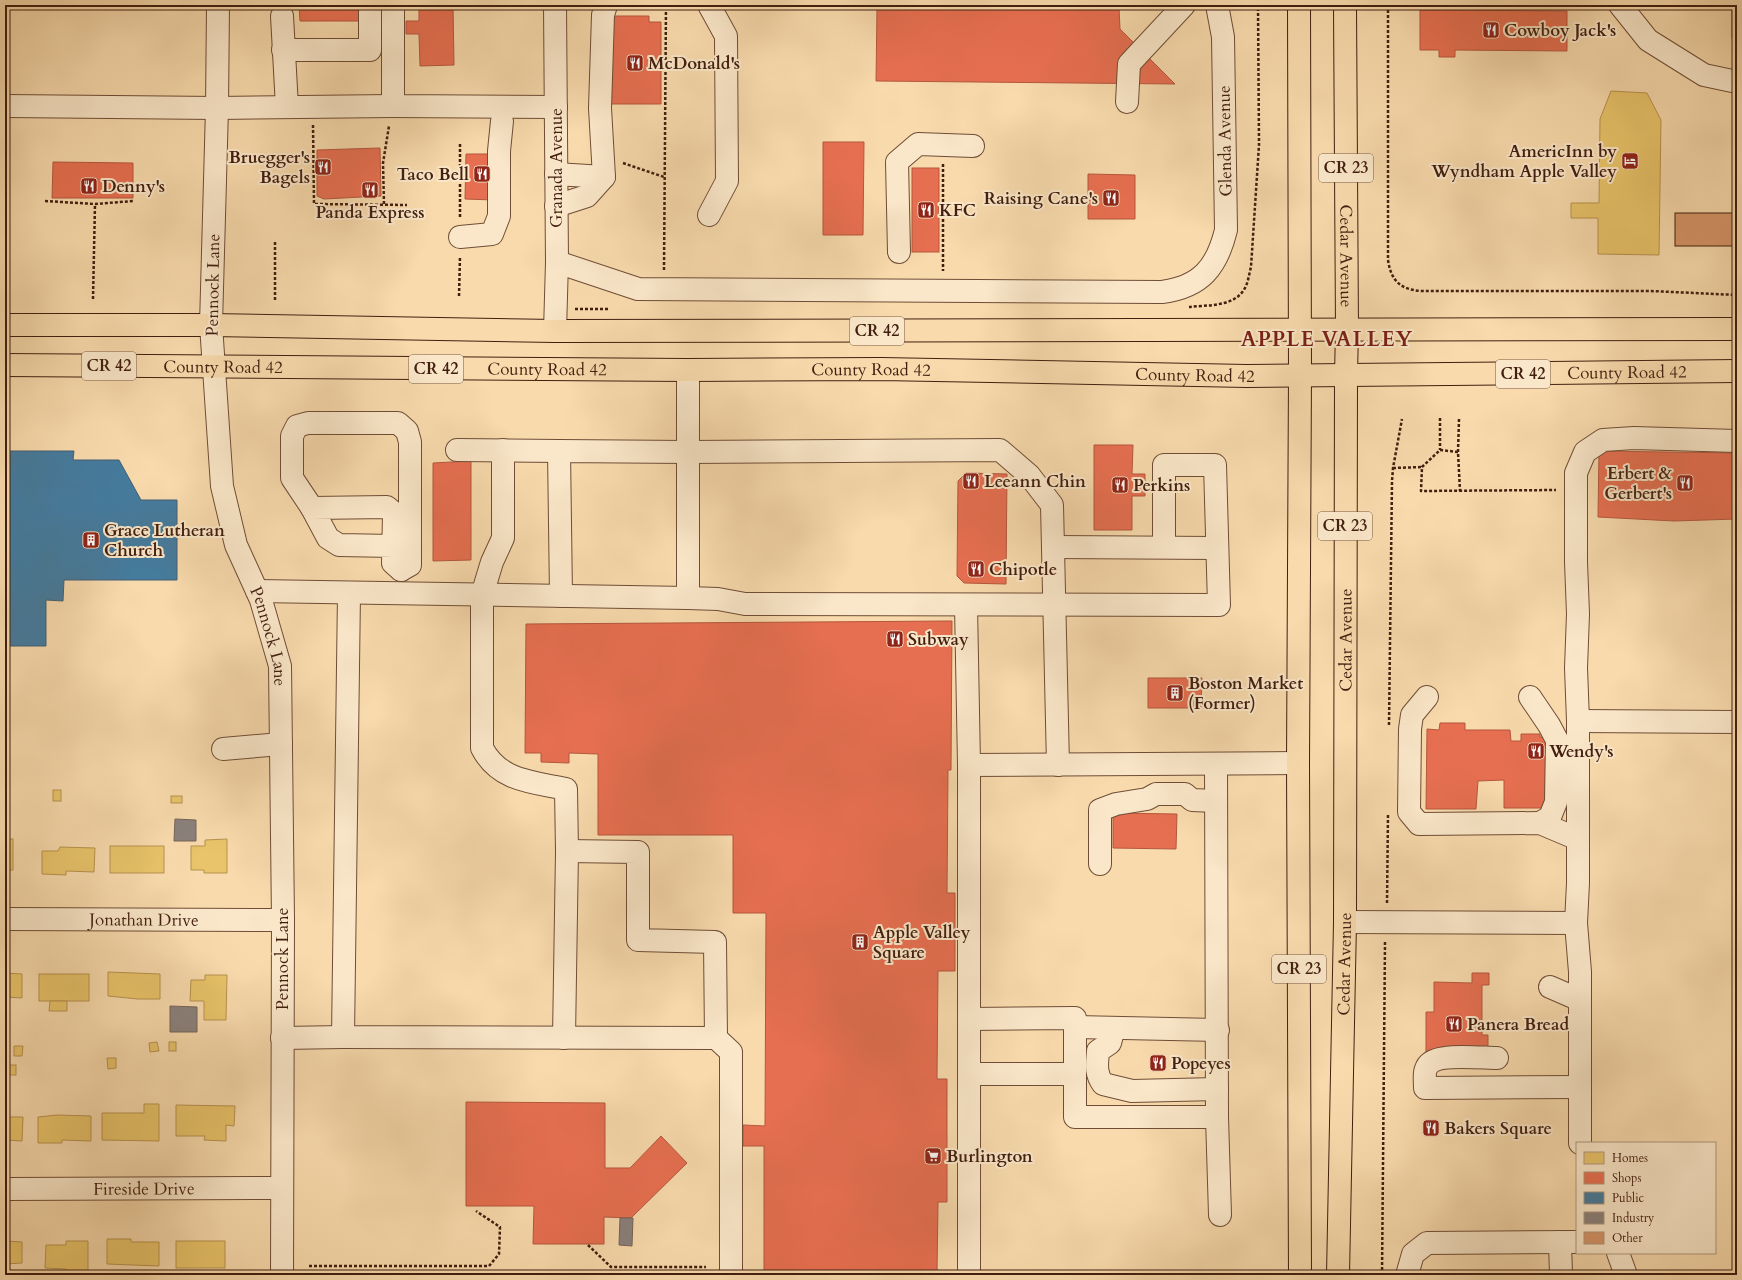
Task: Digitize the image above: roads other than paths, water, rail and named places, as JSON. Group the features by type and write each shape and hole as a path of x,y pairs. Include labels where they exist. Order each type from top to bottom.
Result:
{"main road":[{"name":"CR 23","path":"1299,5 1300,374 1298,763 1300,1275"},
{"name":"Cedar Avenue","path":"1338,1275 1345,922 1347,330 1345,5"},
{"name":"CR 42","path":"5,325 211,325 555,331 1737,329"},
{"name":"County Road 42","path":"5,365 688,370 881,369 1078,374 1247,376 1300,374 1346,375 1737,371"}],"street":[{"name":"Pennock Lane","path":"218,5 218,108 211,325 222,486 236,545 261,600 280,666 283,920 282,1275"},
{"name":"Granada Avenue","path":"555,5 557,262 555,331"},
{"path":"556,206 587,196 604,177 600,108 603,15 606,5"},
{"path":"709,5 726,36 727,181 709,215"},
{"path":"1127,102 1129,64 1184,5"},
{"name":"Glenda Avenue","path":"557,262 638,289 1162,292 1178,290 1192,284 1206,272 1217,258 1226,230 1223,36 1217,5"},
{"path":"1620,5 1648,40 1704,75 1737,82"},
{"path":"283,50 370,50 370,6 393,6 392,113"},
{"path":"282,16 287,107"},
{"path":"5,106 218,108 287,107 392,113 556,106"},
{"path":"460,237 492,234 500,216 499,151 502,121"},
{"path":"899,252 897,162 918,144 973,146"},
{"path":"556,174 604,177"},
{"path":"688,370 688,598"},
{"path":"394,546 339,545 328,538 312,508 292,478 292,436 297,426 308,423 398,423 408,431 410,442 410,565 401,570"},
{"path":"1580,1142 1580,972 1576,922 1578,721 1576,668 1578,614 1576,562 1576,473 1585,452 1603,440 1634,438 1737,440"},
{"path":"457,450 688,452 1000,450 1029,475 1052,505 1058,765"},
{"path":"504,450 503,538 492,562 482,595 482,748 487,757 508,775 522,780 566,789 567,851 564,1038"},
{"path":"559,451 561,596"},
{"path":"257,591 688,598 718,599 745,604 1219,605 1215,465 1164,466 1164,547"},
{"path":"312,508 387,506 394,513 393,563 401,570 401,593"},
{"path":"1053,547 1217,548"},
{"path":"343,1037 349,592"},
{"path":"966,605 969,765 969,1275"},
{"path":"1530,696 1557,740 1556,802 1550,817 1540,823"},
{"path":"1427,697 1412,715 1410,729 1409,812 1418,824 1540,823 1578,839"},
{"path":"1578,721 1737,722"},
{"path":"223,749 281,744"},
{"path":"969,765 1298,763"},
{"path":"1216,764 1218,1030 1217,1117 1220,1215"},
{"path":"1100,864 1100,810 1116,804 1148,799 1156,807 1181,807 1192,800 1216,801"},
{"path":"567,851 638,852 638,940 715,942 716,1038"},
{"name":"Jonathan Drive","path":"5,920 283,920"},
{"path":"1345,922 1576,922"},
{"path":"1550,987 1580,1000"},
{"path":"970,1018 1075,1018 1076,1117 1217,1117"},
{"path":"1075,1027 1112,1036 1218,1030"},
{"path":"1112,1036 1098,1051 1096,1065 1098,1076 1103,1084 1132,1091 1217,1089"},
{"path":"282,1038 716,1038 731,1052 731,1275"},
{"path":"1497,1058 1439,1058 1429,1063 1425,1071 1425,1088 1580,1087"},
{"path":"969,1074 1075,1074"},
{"name":"Fireside Drive","path":"5,1188 282,1188"},
{"path":"1407,1275 1414,1254 1427,1243 1568,1242 1561,1275"},
{"path":"1618,1254 1626,1275"}],"place":[{"name":"Cowboy Jack's","path":"1491,30"},
{"name":"McDonald's","path":"635,63"},
{"name":"AmericInn by Wyndham Apple Valley","path":"1630,161"},
{"name":"Bruegger's Bagels","path":"323,167"},
{"name":"Taco Bell","path":"482,174"},
{"name":"Denny's","path":"89,186"},
{"name":"Panda Express","path":"370,190"},
{"name":"Raising Cane's","path":"1111,198"},
{"name":"KFC","path":"926,210"},
{"name":"Leeann Chin","path":"971,481"},
{"name":"Erbert & Gerbert's","path":"1685,483"},
{"name":"Perkins","path":"1120,485"},
{"name":"Grace Lutheran Church","path":"91,540"},
{"name":"Chipotle","path":"976,569"},
{"name":"Subway","path":"895,639"},
{"name":"Boston Market (Former)","path":"1175,693"},
{"name":"Wendy's","path":"1536,751"},
{"name":"Apple Valley Square","path":"860,942"},
{"name":"Panera Bread","path":"1454,1024"},
{"name":"Popeyes","path":"1158,1063"},
{"name":"Bakers Square","path":"1431,1128"},
{"name":"Burlington","path":"933,1156"}],"district":[{"name":"APPLE VALLEY","path":"1327,339"}]}
